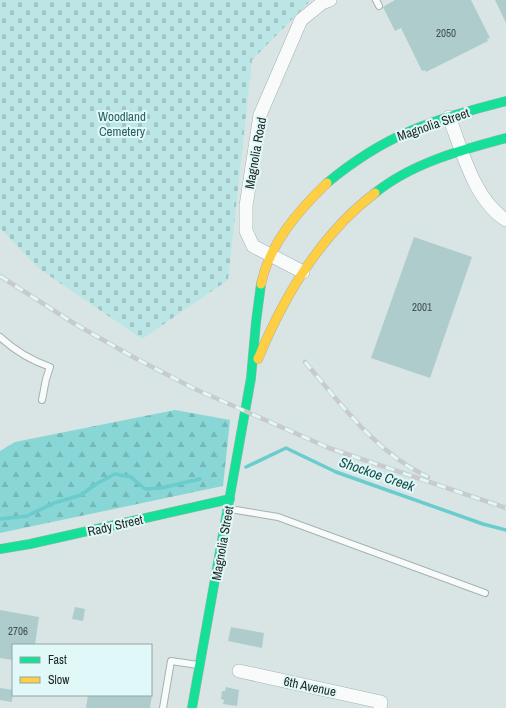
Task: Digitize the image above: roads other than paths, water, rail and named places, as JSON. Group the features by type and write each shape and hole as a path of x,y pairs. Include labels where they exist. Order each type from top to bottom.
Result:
{"main road":[{"name":"Magnolia Street","path":"192,708 251,378 254,339 262,287 271,257 290,224 305,206 348,165 364,154 397,135 449,117 506,101"},
{"name":"Magnolia Street","path":"251,378 266,338 303,272 323,243 339,224 367,198 415,167 462,150 506,138"},
{"name":"Rady Street","path":"0,549 30,544 230,499"}],"street":[{"name":"Magnolia Road","path":"303,272 271,257 258,249 250,241 246,231 245,220 260,115 301,20 322,4 330,0"},
{"path":"449,117 480,193 491,208 506,220"},
{"name":"6th Avenue","path":"239,671 380,705"}],"lane":[{"path":"0,337 14,350 35,362 50,367 42,400"},
{"path":"228,509 278,517 485,593"},
{"path":"163,708 171,662 200,665"}],"waterway":[{"name":"Shockoe Creek","path":"246,467 286,448 336,472 483,524 506,530"},
{"name":"Shockoe Creek","path":"0,519 27,516 54,503 81,495 96,484 115,474 131,477 145,489 161,488 200,479"}],"railway":[{"path":"0,276 75,324 135,358 195,389 329,448 506,508"},
{"path":"305,362 346,411 376,441 409,467 428,477"}],"park label":[{"name":"Woodland Cemetery","path":"122,124"}]}
